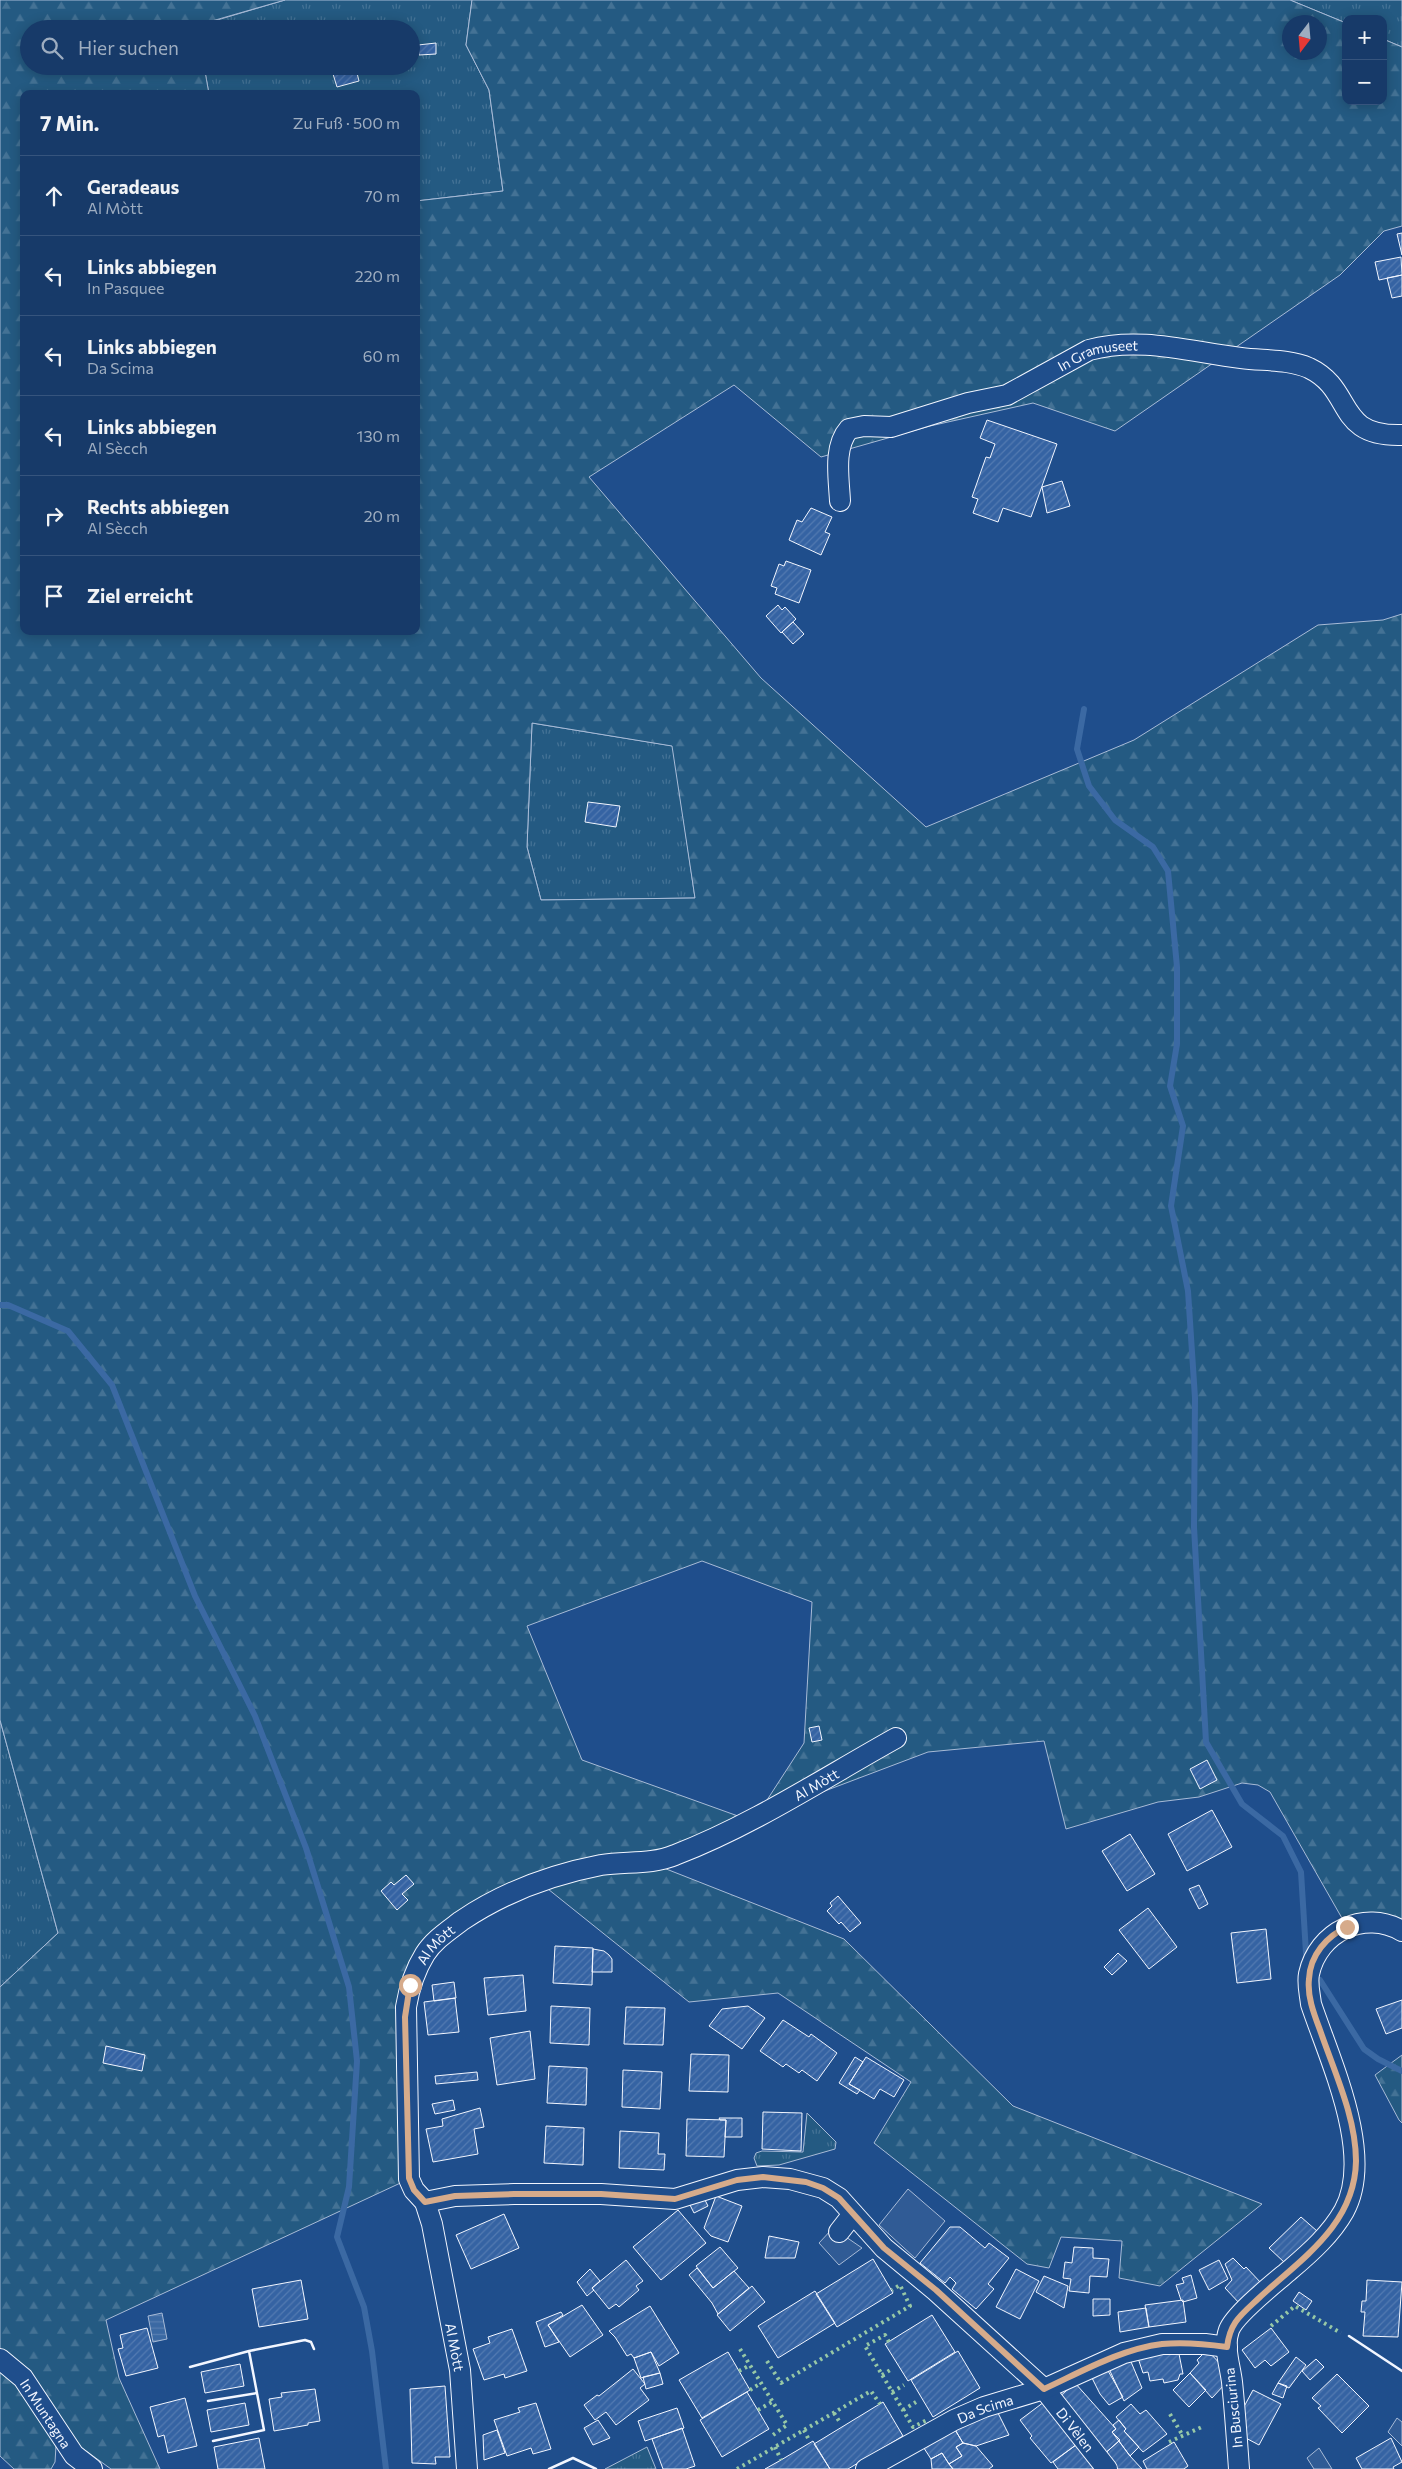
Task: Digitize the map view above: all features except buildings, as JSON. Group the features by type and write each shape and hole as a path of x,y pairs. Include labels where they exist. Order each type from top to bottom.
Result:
{"street":[{"name":"In Gramuseet","path":"840,501 838,461 842,440 849,429 864,426 891,426 968,403 1006,395 1089,350 1104,346 1172,346 1239,358 1297,364 1309,368 1326,381 1363,429 1378,435 1402,435"},
{"name":"Al Mòtt","path":"467,2469 460,2370 432,2224 425,2202 414,2190 409,2178 406,2007 417,1969 436,1940 488,1903 538,1881 604,1865 650,1863 676,1855 756,1817 896,1738"},
{"path":"1227,2347 1229,2330 1239,2316 1313,2251 1333,2227 1344,2211 1354,2181 1356,2160 1350,2120 1311,2004 1308,1980 1313,1961 1328,1938 1347,1927 1363,1923 1377,1923 1392,1926 1402,1931"},
{"name":"Di Vèlen","path":"425,2202 455,2196 514,2194 601,2194 675,2199 737,2180 763,2177 790,2179 823,2188 839,2198 884,2248 936,2290 1044,2389 1107,2469"},
{"path":"839,2232 853,2214"},
{"name":"Da Scima","path":"866,2469 954,2420 984,2408 1044,2389 1124,2354 1162,2344 1205,2344 1227,2347"},
{"name":"In Busciurina","path":"1227,2347 1239,2469"},
{"name":"In Muntagna","path":"0,2359 23,2378 74,2455 92,2469"}],"green space":[{"path":"0,0 285,0 215,20 20,20 20,75 206,75 208,90 20,90 20,635 420,635 420,201 503,191 489,90 466,45 472,0 1290,0 1327,15 1282,15 1282,60 1327,60 1327,15 1342,21 1342,105 1387,105 1387,41 1402,47 1402,226 1384,231 1340,275 1115,431 1033,403 930,426 821,457 734,385 589,477 761,678 926,827 1134,740 1318,625 1383,620 1402,614 1402,1931 1347,1927 1270,1792 1258,1785 1242,1783 1199,1797 1158,1802 1066,1829 1044,1741 928,1752 756,1817 804,1743 812,1602 702,1561 527,1626 582,1760 763,1825 651,1863 844,1939 1013,2106 1262,2204 1160,2286 1119,2278 1122,2241 1061,2237 1049,2268 1027,2264 874,2143 911,2082 778,1993 689,2002 538,1881 497,1898 417,1969 409,2179 106,2320 119,2378 160,2469 111,2469 57,2430 55,2462 51,2469 14,2469 0,2456 0,1987 58,1933 0,1720","holes":["532,723 672,746 695,898 541,900 527,847"]},
{"path":"285,0 472,0 466,45 489,90 503,191 420,201 420,90 208,90 206,75 420,75 420,20 217,20"},
{"path":"1290,0 1402,0 1402,47 1387,41 1387,15 1342,15 1342,21"},
{"path":"532,723 673,746 695,898 541,900 527,847"},
{"path":"0,1720 58,1933 0,1987"},
{"path":"1402,2055 1402,2123 1375,2075"},
{"path":"807,2113 836,2142 835,2149 779,2165 757,2166 754,2158 756,2153 762,2151 803,2152"},
{"path":"647,2447 656,2469 605,2469"}],"shaded area":[{"path":"908,2189 945,2221 915,2258 879,2225"},
{"path":"833,2228 862,2248 839,2265 819,2243"},
{"path":"162,2313 167,2339 153,2342 148,2316"},
{"path":"1397,2418 1402,2422 1402,2446 1388,2432"},
{"path":"1319,2448 1332,2469 1314,2469 1307,2458"}],"waterway":[{"path":"1084,709 1077,749 1089,786 1115,820 1153,847 1168,871 1177,967 1177,1044 1170,1086 1183,1126 1171,1206 1188,1291 1195,1398 1194,1527 1206,1742 1242,1804 1283,1836 1301,1872 1306,1953"},
{"path":"0,1305 8,1305 68,1331 112,1385 195,1596 255,1716 306,1848 349,1987 357,2061 349,2187 337,2237 364,2307 372,2351 386,2469"},
{"path":"1320,1980 1364,2049 1378,2059 1402,2071"}],"hedge":[{"path":"767,2361 781,2383 910,2306 900,2285 892,2290"},
{"path":"1271,2326 1295,2306 1341,2333"},
{"path":"889,2342 885,2335 865,2346 913,2427 927,2420"},
{"path":"740,2349 787,2425 773,2435"},
{"path":"739,2371 750,2365"},
{"path":"882,2375 892,2369"},
{"path":"750,2390 761,2383"},
{"path":"892,2392 904,2385"},
{"path":"737,2469 871,2391 880,2404"},
{"path":"758,2410 772,2402"},
{"path":"903,2410 916,2402"},
{"path":"834,2413 841,2424"},
{"path":"1170,2414 1183,2436"},
{"path":"1169,2442 1204,2426"},
{"path":"804,2430 809,2440"},
{"path":"775,2447 781,2460"}],"wall":[{"path":"1349,2336 1402,2371"},
{"path":"249,2351 305,2340 311,2342 314,2349"},
{"path":"190,2367 249,2351 264,2430 213,2441"},
{"path":"208,2401 257,2393"},
{"path":"549,2469 573,2458 596,2469"}],"route":[{"path":"410,1985 405,2017 409,2178 414,2190 425,2202 455,2196 514,2194 601,2194 675,2199 737,2180 763,2177 806,2182 823,2188 839,2198 884,2248 936,2290 1044,2389 1124,2354 1162,2344 1205,2344 1227,2347 1229,2330 1239,2316 1313,2251 1344,2211 1354,2181 1356,2160 1354,2142 1350,2120 1311,2004 1308,1980 1313,1961 1328,1938 1347,1927"}]}
